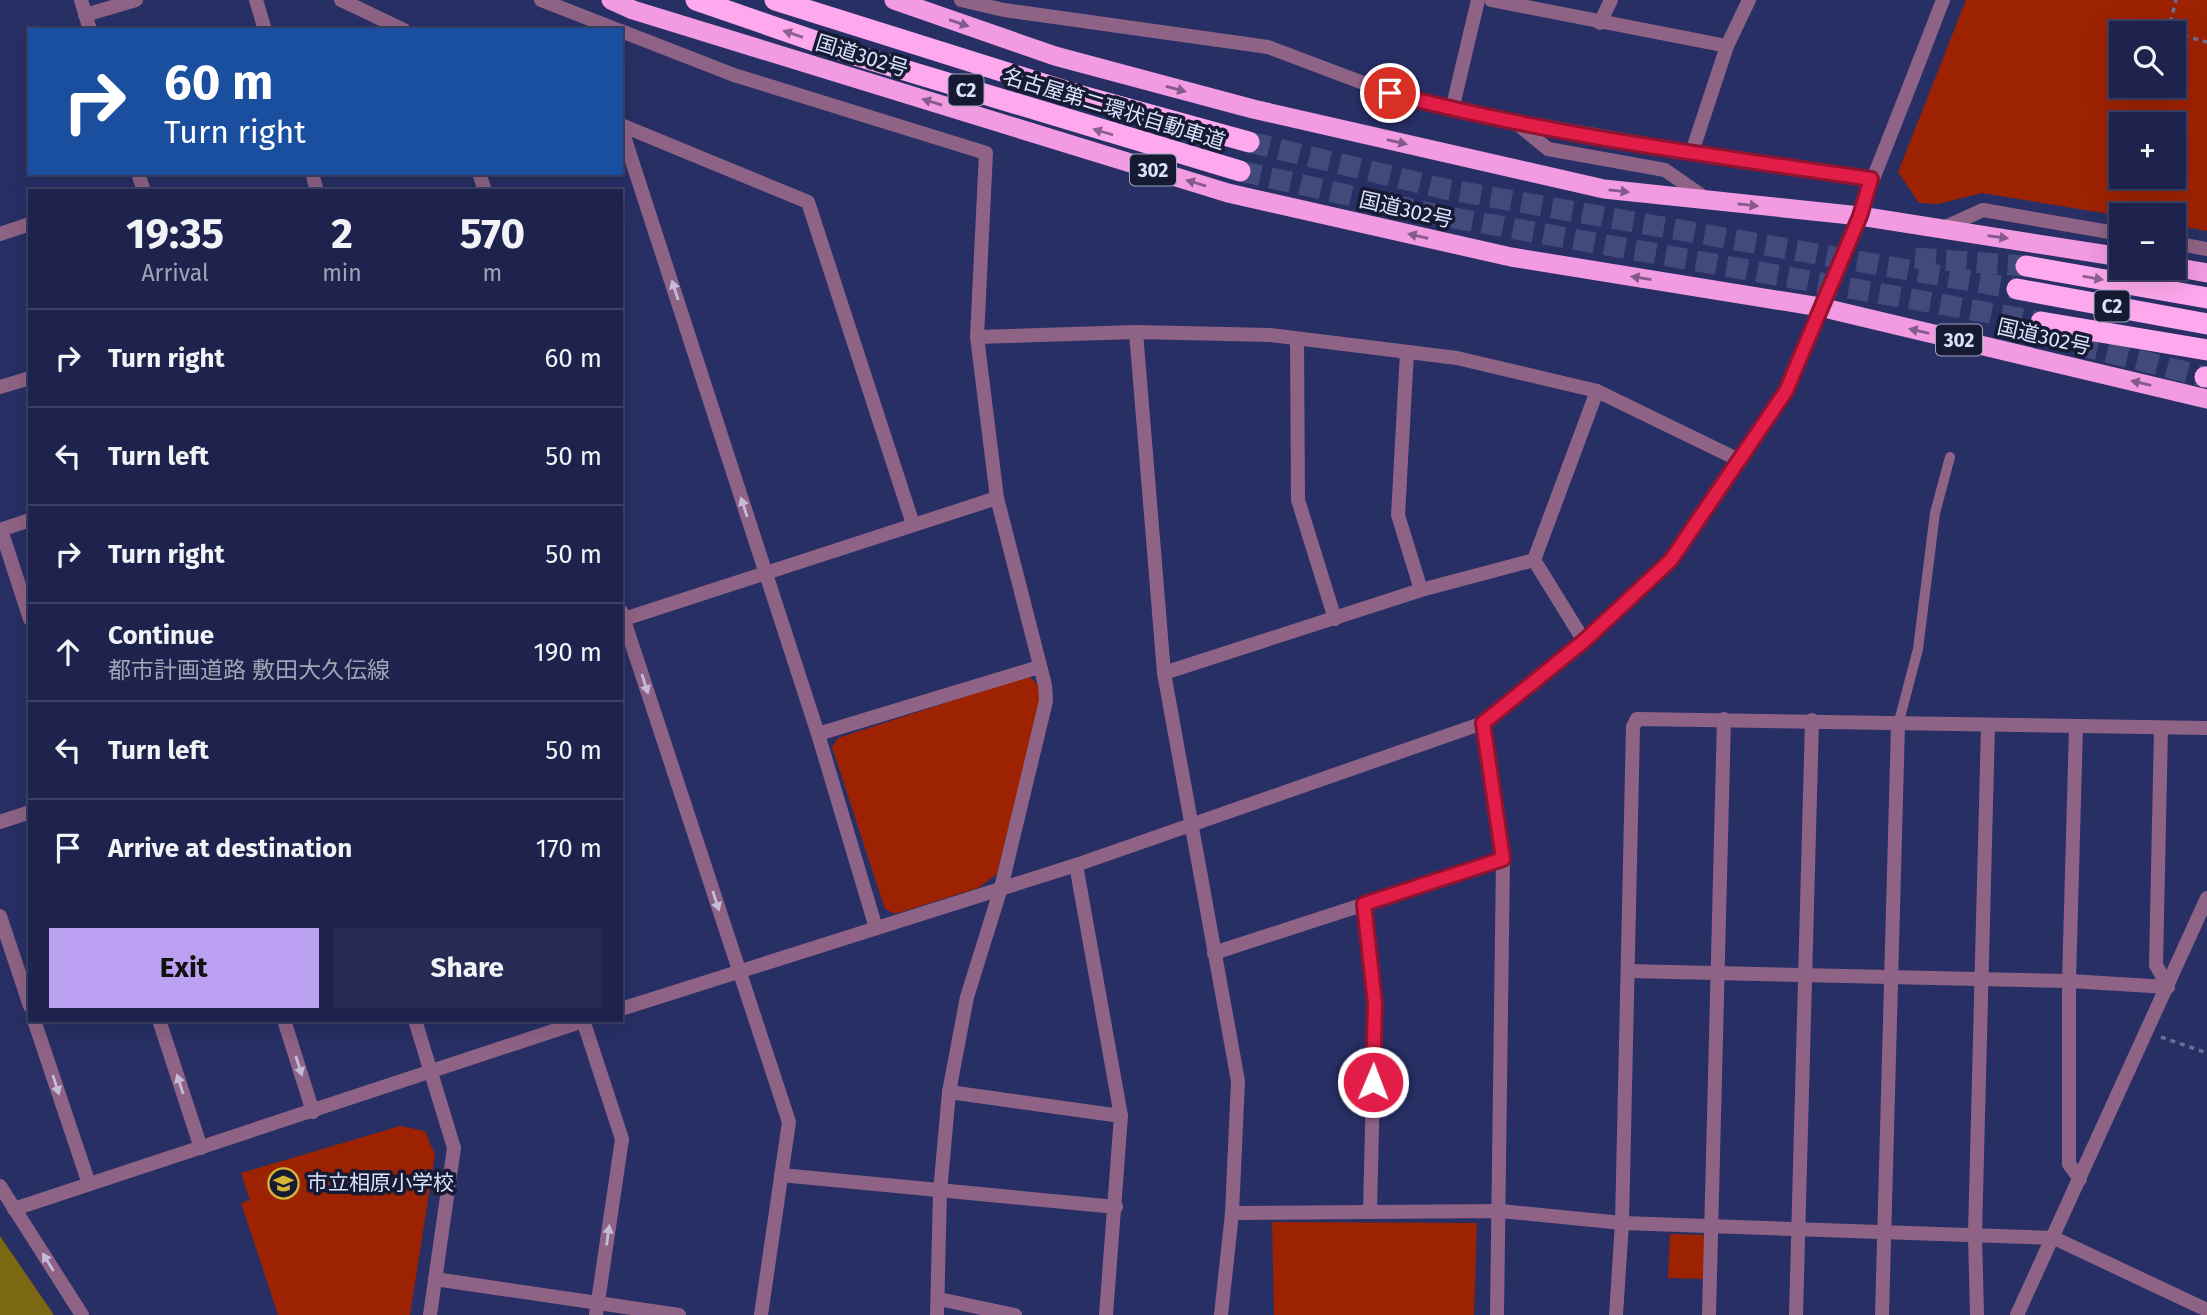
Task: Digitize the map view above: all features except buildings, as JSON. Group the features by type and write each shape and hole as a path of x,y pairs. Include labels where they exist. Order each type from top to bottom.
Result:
{"highway":[{"name":"国道302号","path":"611,0 646,14 1228,193 1511,257 1820,307 2207,399"},
{"name":"名古屋第二環状自動車道","path":"696,0 871,60 1240,171"},
{"name":"名古屋第二環状自動車道","path":"775,0 1075,94 1249,142"},
{"path":"894,0 1055,56 1253,109 1604,189 1860,216 2109,255"},
{"path":"2026,266 2207,298"},
{"path":"2186,269 2207,273"},
{"name":"C2","path":"2017,289 2207,324"},
{"name":"C2","path":"2041,322 2207,350"}],"street":[{"path":"81,0 89,28"},
{"path":"85,15 136,0"},
{"path":"256,0 264,28"},
{"path":"341,0 400,28"},
{"path":"541,0 615,28"},
{"path":"961,0 1268,47 1390,93 1452,110 1692,152 1871,179"},
{"path":"1452,110 1478,0"},
{"path":"1491,0 1727,46"},
{"path":"1600,23 1611,0"},
{"path":"1692,152 1727,46 1749,0"},
{"path":"623,1008 1076,866 1483,723 1584,641 1671,560 1786,391 1860,216 1871,179 1943,0"},
{"path":"623,31 734,75 986,153 977,337 997,498 1046,701 1042,727 1001,888 967,997 949,1092 940,1192 937,1315"},
{"path":"1514,121 1548,149 1665,170 1709,201"},
{"path":"623,127 808,202 913,524"},
{"path":"623,132 818,734 876,928"},
{"path":"1941,229 1983,210 2109,232"},
{"path":"0,234 28,225"},
{"path":"2186,245 2207,249"},
{"path":"977,337 1136,332 1297,339 1457,358 1597,391 1739,460"},
{"path":"1136,332 1164,673 1238,1082 1232,1213 1221,1315"},
{"path":"1297,339 1298,500 1335,619"},
{"path":"1407,352 1398,515 1421,590"},
{"path":"0,387 28,379"},
{"path":"1534,560 1597,391"},
{"path":"623,617 997,498"},
{"path":"28,521 1,530 28,613"},
{"path":"1534,560 1584,641"},
{"path":"1164,673 1421,590 1534,560"},
{"path":"623,620 789,1122 761,1315"},
{"path":"818,734 1039,667"},
{"path":"1616,1315 1622,1223 1633,727 1637,719 2207,728"},
{"path":"1709,1315 1724,719"},
{"path":"1796,1315 1803,975 1812,720"},
{"path":"1483,723 1503,859 1501,1211 1497,1315"},
{"path":"1882,1315 1898,724"},
{"path":"1977,1315 1975,1234 1987,726"},
{"path":"2076,726 2069,981 2069,1164 2080,1179"},
{"path":"2161,728 2157,965 2168,987"},
{"path":"0,822 28,813"},
{"path":"1214,953 1503,859"},
{"path":"1076,866 1121,1116 1106,1315"},
{"path":"2017,1315 2207,898"},
{"path":"1364,904 1375,1004 1370,1211"},
{"path":"0,916 28,1000"},
{"path":"1628,971 2069,981 2168,987"},
{"path":"35,1022 89,1184"},
{"path":"160,1022 201,1148"},
{"path":"285,1022 313,1112"},
{"path":"416,1022 454,1148 430,1315"},
{"path":"14,1209 578,1022"},
{"path":"585,1022 622,1139 597,1309"},
{"path":"949,1092 1121,1116"},
{"path":"781,1175 1116,1207"},
{"path":"0,1186 82,1315"},
{"path":"1232,1213 1501,1211 1622,1223 2054,1238 2207,1310"},
{"path":"435,1279 597,1309 679,1315"},
{"path":"939,1300 1015,1315"}],"lane":[{"path":"1898,724 1917,649 1936,513 1950,457"}],"path":[{"path":"2173,21 2176,0"},
{"path":"2186,37 2207,42"},
{"path":"2146,1032 2207,1053"}],"shaded area":[{"path":"1966,0 2207,0 2207,231 2186,227 2186,203 2109,203 2109,214 1982,193 1938,204 1919,203 1898,172"},
{"path":"1028,676 1039,685 1041,696 997,874 978,888 895,914 885,909 832,747 838,738"},
{"path":"400,1126 425,1131 435,1155 410,1315 278,1315 241,1203 250,1200 241,1173"},
{"path":"1272,1222 1477,1223 1474,1315 1274,1315"},
{"path":"1670,1234 1706,1235 1705,1279 1668,1278"},
{"path":"0,1236 54,1315 0,1315"}],"tunnel":[{"path":"1249,142 1445,189 2017,289"},
{"path":"1240,171 1443,216 2041,322"},
{"path":"1915,258 2026,266"},
{"path":"2017,329 2205,377"}],"place":[{"name":"市立相原小学校","path":"284,1183"}],"route":[{"path":"1373,1082 1375,1004 1364,904 1503,859 1501,830 1483,723 1584,641 1671,560 1786,391 1860,216 1871,179 1692,152 1452,110 1390,93"}]}
